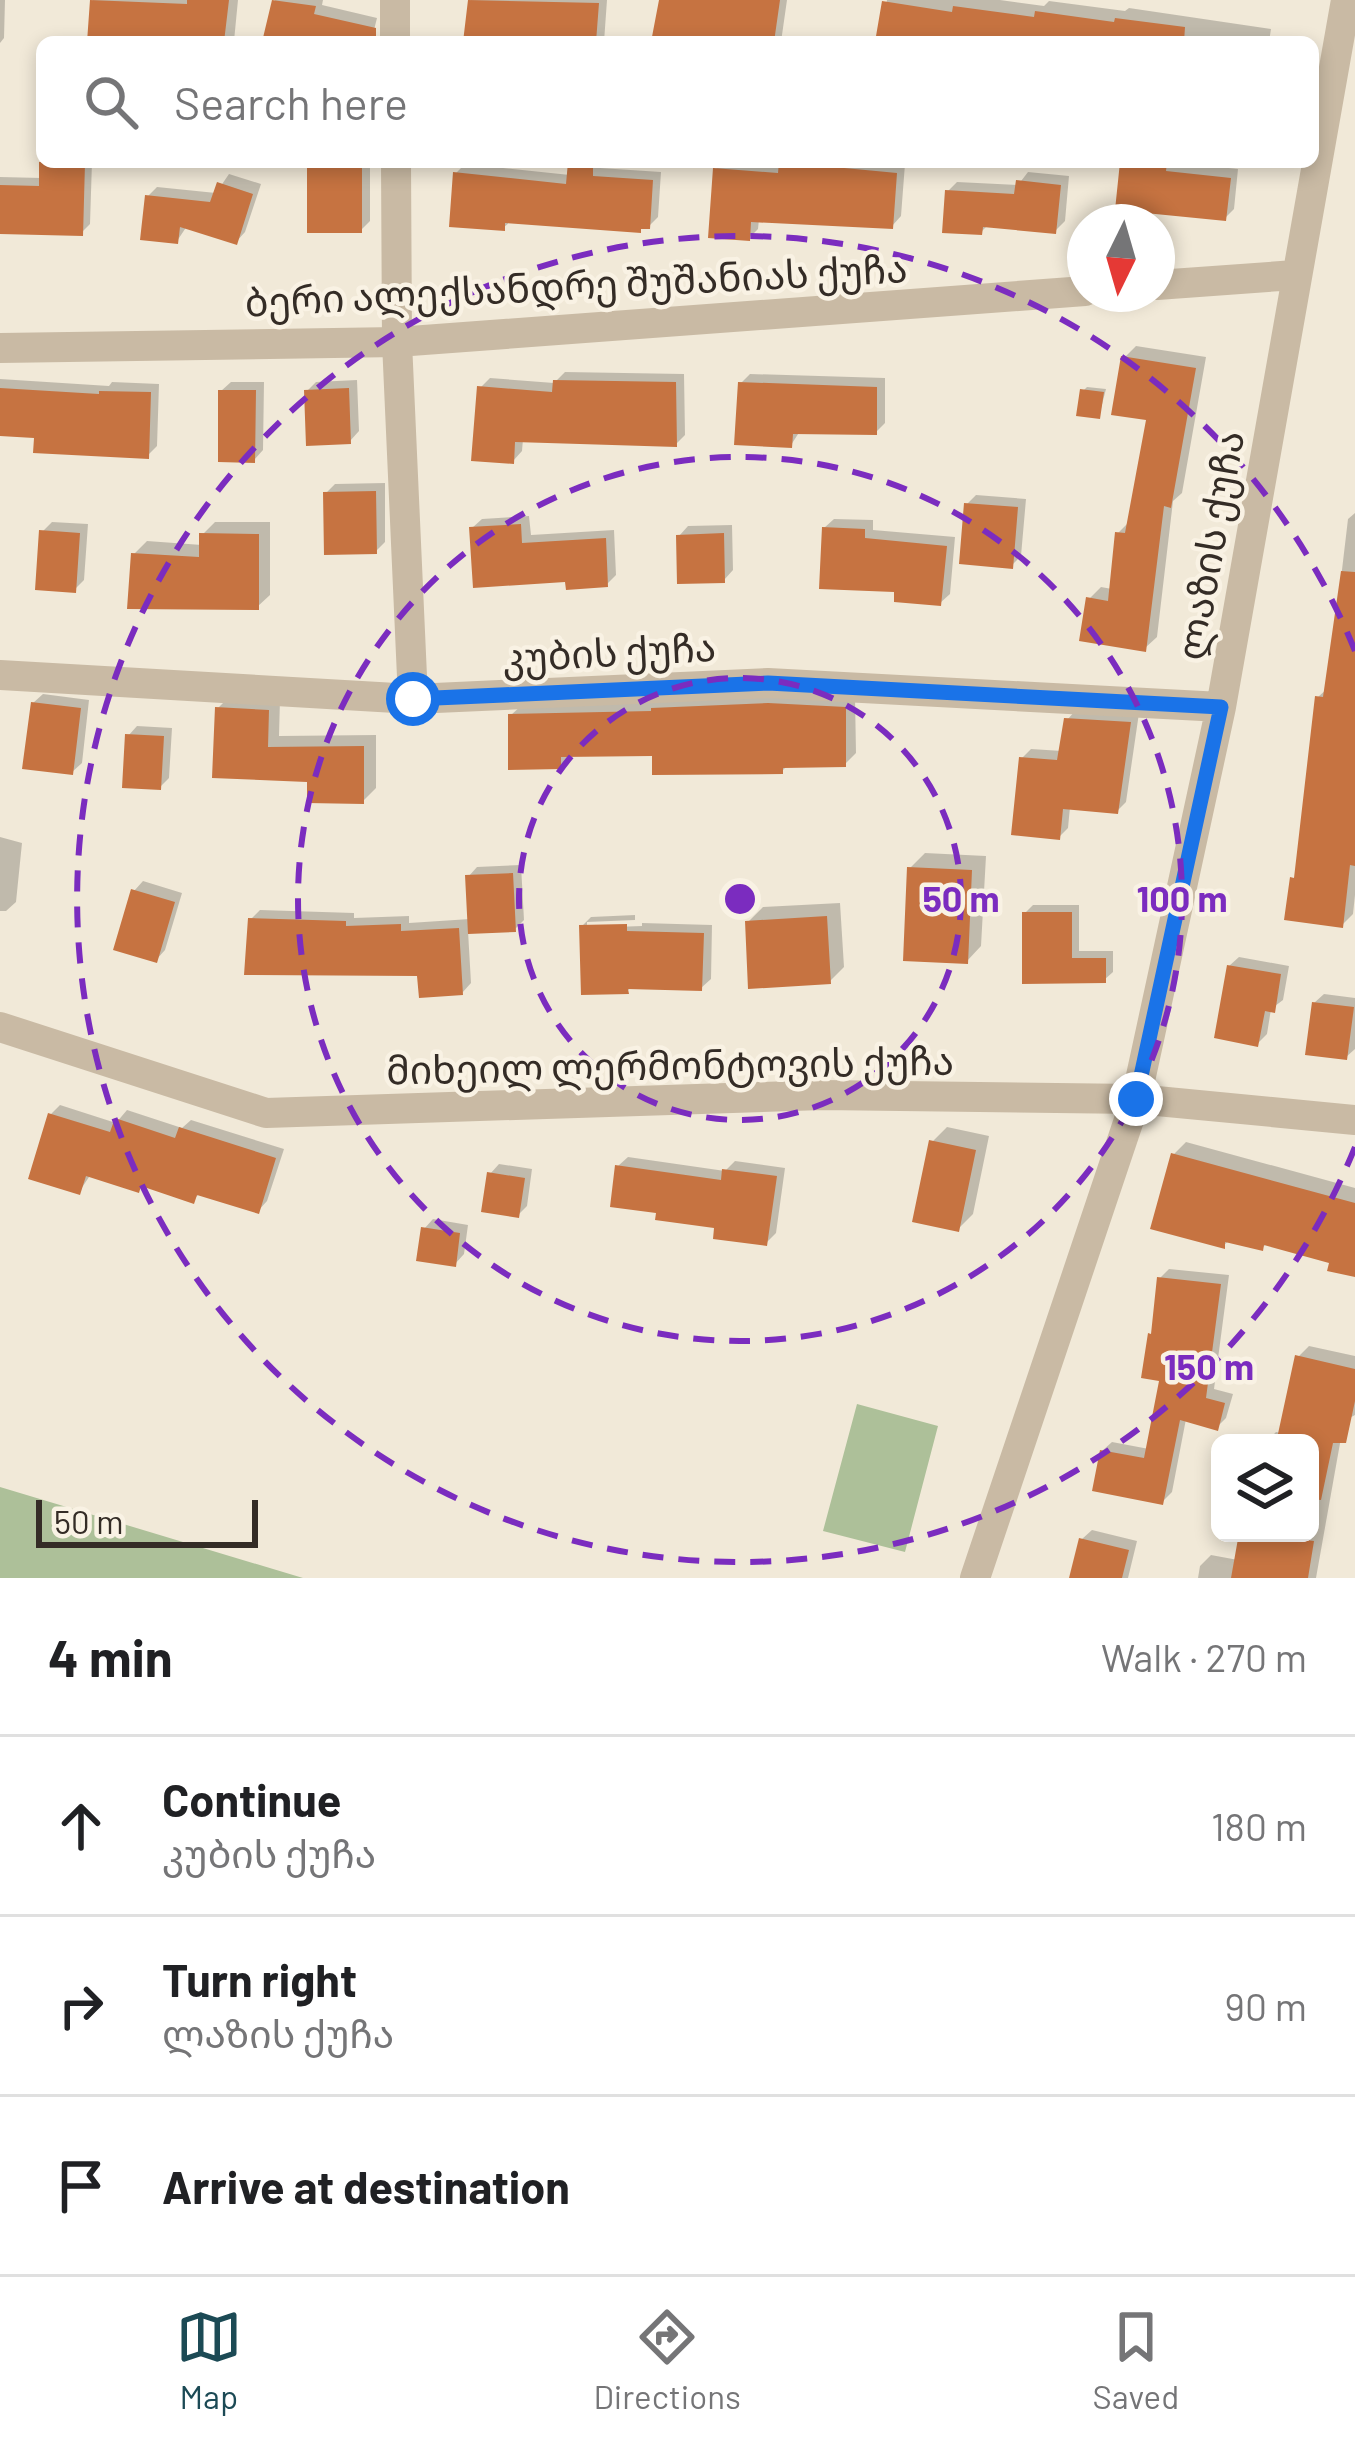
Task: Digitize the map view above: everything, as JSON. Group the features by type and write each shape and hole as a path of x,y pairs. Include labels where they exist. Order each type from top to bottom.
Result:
{"street":[{"path":"395,0 395,36"},
{"name":"ლაზის ქუჩა","path":"1319,146 1346,0"},
{"path":"396,168 397,342 413,699"},
{"name":"ლაზის ქუჩა","path":"975,1578 1136,1099 1221,707 1315,168"},
{"path":"1175,284 1295,275"},
{"name":"ბერი ალექსანდრე შუშანიას ქუჩა","path":"0,348 397,342 1067,292"},
{"name":"კუბის ქუჩა","path":"0,675 413,699 768,683 1221,707"},
{"name":"მიხეილ ლერმონტოვის ქუჩა","path":"0,1027 266,1113 823,1095 1136,1099 1355,1120"}],"green space":[{"path":"857,1404 938,1426 905,1552 823,1531"},
{"path":"0,1487 303,1578 0,1578"}],"building":[{"path":"90,0 187,4 187,0 229,0 225,36 87,36"},
{"path":"272,0 316,6 314,14 376,28 376,36 263,36"},
{"path":"468,0 599,3 596,36 464,36"},
{"path":"659,0 780,0 775,36 652,36"},
{"path":"882,1 952,12 953,6 1034,17 1035,11 1185,27 1184,36 876,36"},
{"path":"39,168 85,168 83,236 0,234 0,185 39,186"},
{"path":"307,168 362,168 362,233 307,233"},
{"path":"567,168 593,168 593,176 653,180 650,229 641,229 641,233 505,223 505,231 449,227 453,172 566,184"},
{"path":"713,168 778,173 778,168 844,168 897,173 893,229 751,222 750,241 708,238"},
{"path":"1119,168 1166,168 1231,178 1226,221 1175,216 1175,204 1116,204"},
{"path":"1016,180 1061,185 1056,234 983,227 982,235 942,233 945,190 1014,194"},
{"path":"217,182 253,194 237,245 180,227 178,244 140,240 145,195 210,202"},
{"path":"1121,356 1196,368 1171,508 1164,506 1146,652 1079,641 1086,597 1108,601 1115,532 1125,533 1146,420 1111,415"},
{"path":"553,380 676,382 677,447 515,442 514,464 471,461 477,386 552,392"},
{"path":"738,382 877,387 877,435 793,434 792,448 734,445"},
{"path":"0,388 151,392 149,459 33,453 34,438 0,436"},
{"path":"349,388 351,444 306,446 304,390"},
{"path":"1080,389 1104,392 1100,419 1076,416"},
{"path":"218,390 256,390 255,463 218,462"},
{"path":"376,491 377,554 324,555 323,492"},
{"path":"964,503 1018,507 1013,569 959,564"},
{"path":"521,524 522,543 606,538 608,587 566,590 565,582 473,588 469,527"},
{"path":"822,527 865,529 865,538 947,546 941,606 894,602 894,592 819,589"},
{"path":"39,530 80,533 76,593 35,590"},
{"path":"199,533 259,534 259,610 127,609 131,553 199,557"},
{"path":"724,533 725,583 677,584 676,535"},
{"path":"1341,571 1355,572 1355,866 1350,865 1343,928 1284,920 1290,877 1294,878 1315,696 1323,697"},
{"path":"31,702 81,708 73,775 22,769"},
{"path":"768,703 846,707 846,767 783,768 783,774 652,775 652,756 561,757 561,769 508,770 508,714"},
{"path":"215,707 269,710 268,747 364,746 364,804 307,803 307,782 212,778"},
{"path":"1064,718 1131,722 1118,814 1063,809 1060,840 1011,835 1019,757 1057,760"},
{"path":"125,734 164,736 161,790 122,788"},
{"path":"907,867 972,870 968,964 903,961"},
{"path":"513,873 516,932 468,934 465,875"},
{"path":"131,889 175,902 157,963 113,950"},
{"path":"1022,912 1072,912 1072,958 1106,958 1106,983 1022,984"},
{"path":"827,916 831,984 748,989 745,921"},
{"path":"248,918 346,921 346,926 401,924 401,931 459,928 463,995 419,998 417,976 244,975"},
{"path":"627,924 627,931 704,933 702,991 628,989 629,994 581,995 579,925"},
{"path":"1227,965 1281,974 1275,1013 1265,1011 1258,1047 1214,1038"},
{"path":"1312,1002 1354,1007 1347,1060 1305,1055"},
{"path":"48,1113 110,1132 115,1118 175,1138 179,1127 276,1158 259,1214 197,1195 194,1204 141,1186 139,1193 86,1176 80,1195 28,1179"},
{"path":"929,1140 976,1150 959,1232 912,1222"},
{"path":"1171,1153 1355,1203 1355,1277 1327,1271 1329,1263 1264,1245 1263,1251 1225,1242 1225,1249 1150,1229"},
{"path":"615,1165 721,1180 722,1169 777,1176 767,1246 713,1239 714,1228 655,1220 656,1213 610,1207"},
{"path":"487,1172 525,1178 519,1218 481,1212"},
{"path":"421,1227 460,1233 456,1267 416,1261"},
{"path":"1157,1277 1221,1284 1206,1398 1225,1403 1218,1431 1180,1420 1163,1505 1092,1491 1100,1450 1144,1458 1159,1381 1141,1378"},
{"path":"1295,1355 1355,1369 1355,1401 1346,1443 1333,1443 1321,1500 1319,1434 1278,1434"},
{"path":"1079,1538 1129,1550 1122,1578 1069,1578"},
{"path":"1237,1542 1314,1542 1308,1578 1231,1578"}],"route":[{"path":"413,699 768,683 1221,707 1136,1099"}]}
